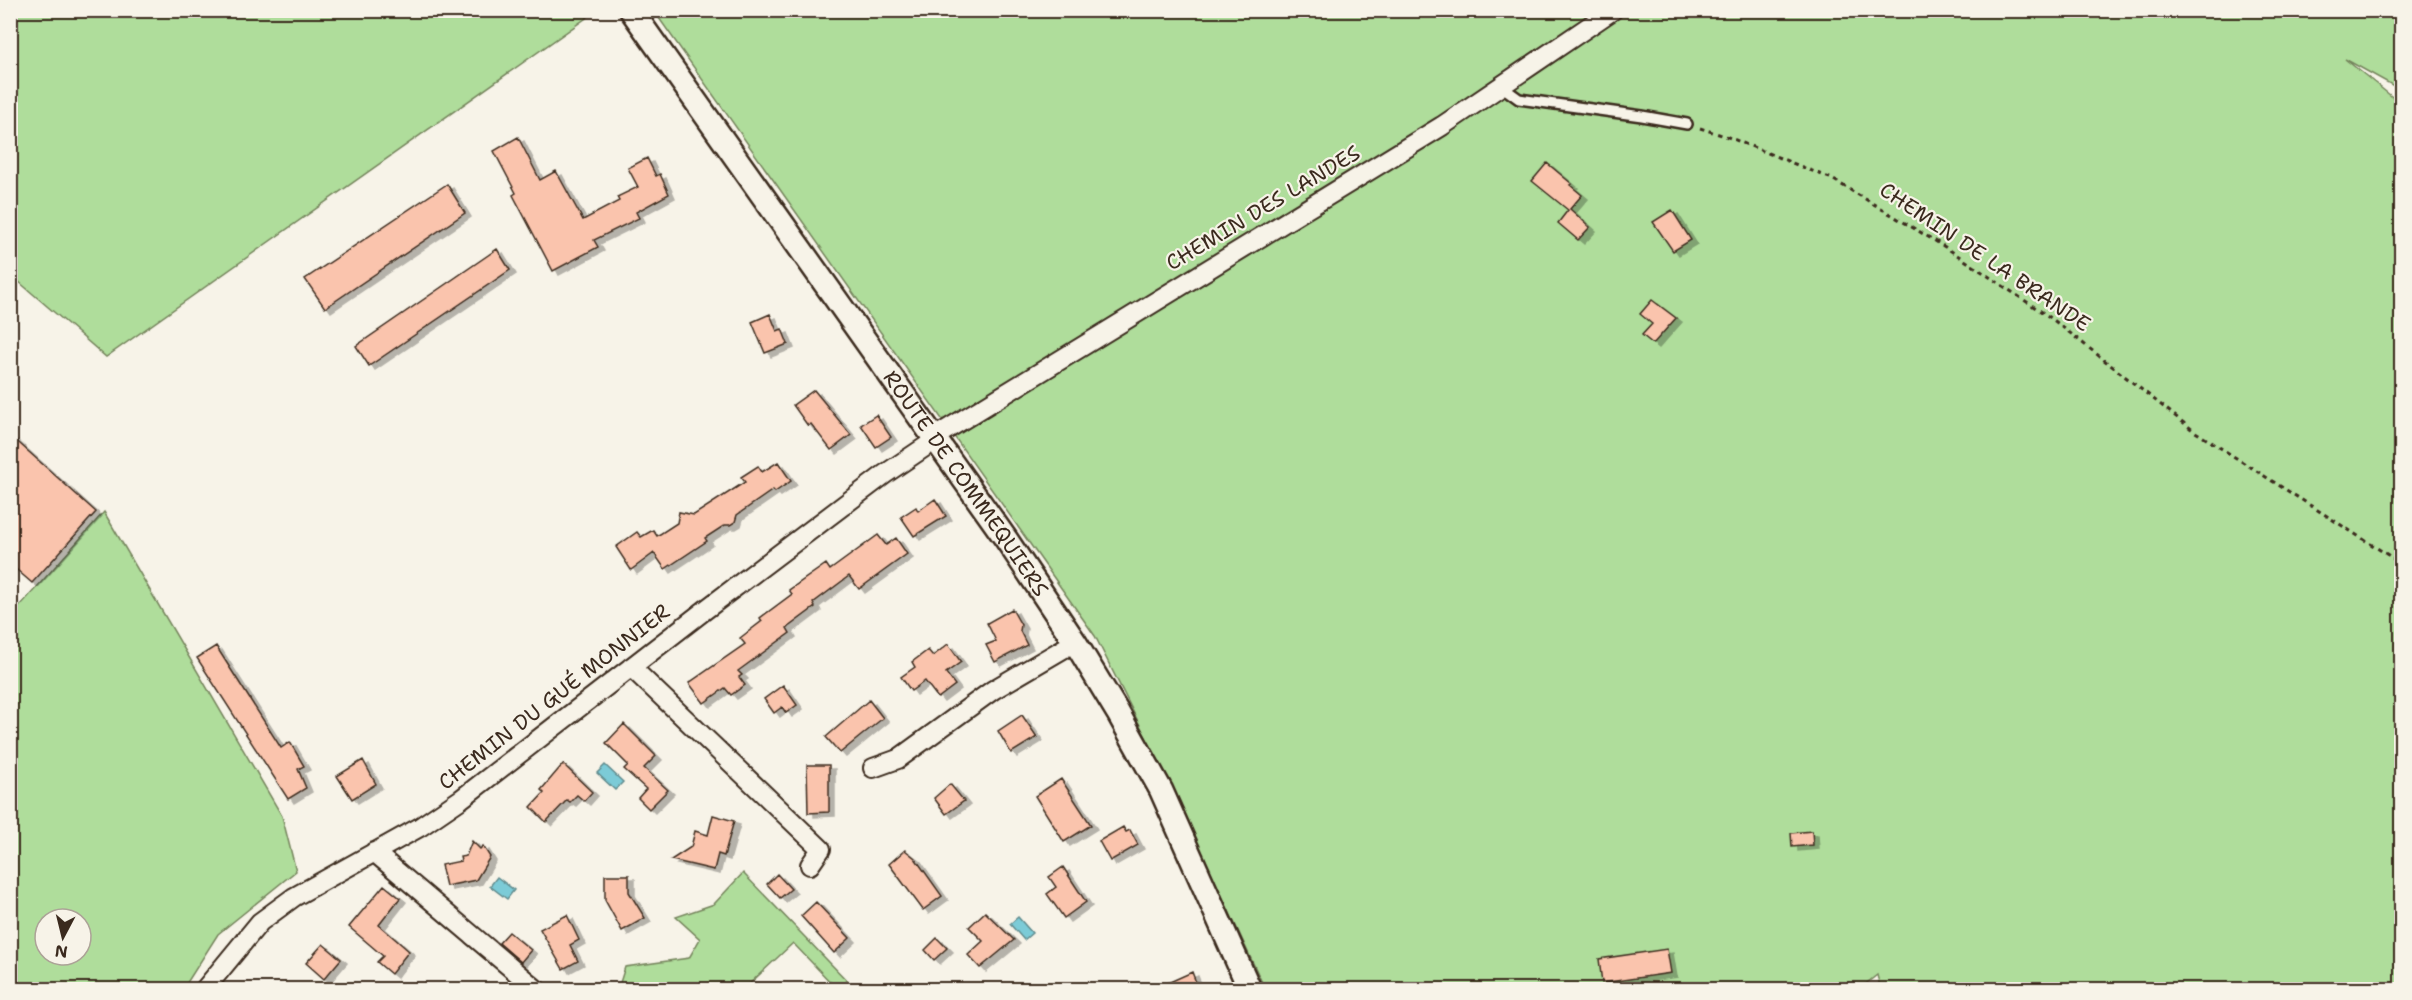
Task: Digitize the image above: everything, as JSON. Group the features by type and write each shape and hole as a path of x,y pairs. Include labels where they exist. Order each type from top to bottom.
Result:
{"street":[{"name":"ROUTE DE COMMEQUIERS","path":"631,10 1006,539 1074,642 1118,713 1161,790 1250,990"},
{"name":"CHEMIN DES LANDES","path":"933,438 1442,126 1613,10"},
{"name":"CHEMIN DU GUÉ MONNIER","path":"204,990 260,922 294,897 420,827 461,799 866,488 928,445 933,438"},
{"path":"873,768 898,759 993,690 1074,642"},
{"path":"631,667 821,849 810,865"},
{"path":"374,852 537,990"}],"lane":[{"path":"1501,86 1519,99 1687,124"}],"path":[{"name":"CHEMIN DE LA BRANDE","path":"1687,124 1728,137 1832,179 1945,247 2051,318 2194,431 2402,564"}],"green space":[{"path":"11,10 596,11 106,357 11,275"},
{"path":"654,11 2401,11 2401,90 2345,59 2401,104 2401,989 1881,990 1877,975 1858,990 1265,989 1181,807 1095,636"},
{"path":"104,512 282,816 296,871 218,934 183,989 11,989 11,598 20,606"},
{"path":"743,873 855,989 837,989 793,943 744,989 618,989 625,967 689,958 700,939 676,917 714,904"}],"water":[{"path":"605,765 623,782 615,790 597,773"},
{"path":"497,877 514,890 507,899 490,886"},
{"path":"1018,917 1032,933 1024,940 1010,924"}],"building":[{"path":"518,137 540,180 556,171 583,220 619,201 617,197 638,187 628,168 647,158 656,176 660,174 669,194 636,212 639,218 594,240 598,247 553,271 513,195 516,193 494,151"},
{"path":"1547,163 1582,195 1570,209 1590,227 1578,240 1558,223 1568,210 1532,181"},
{"path":"447,184 465,213 325,308 305,279"},
{"path":"1672,210 1691,240 1673,251 1653,222"},
{"path":"497,249 510,270 369,366 356,346"},
{"path":"1652,300 1676,318 1653,344 1642,335 1652,324 1640,314"},
{"path":"770,314 777,331 782,329 788,344 765,353 752,322"},
{"path":"814,390 851,435 831,450 811,424 808,426 793,405"},
{"path":"876,415 891,437 876,447 861,425"},
{"path":"10,435 96,512 32,583 10,564"},
{"path":"778,462 791,481 775,492 773,490 737,515 735,522 725,525 705,538 707,541 665,569 654,553 631,570 616,547 637,532 641,537 653,530 657,536 677,523 679,512 694,515 745,482 741,477 758,466 762,472"},
{"path":"935,499 946,516 914,536 901,517 916,507 918,511"},
{"path":"878,535 886,545 896,538 907,554 859,589 849,576 813,603 815,607 787,628 790,633 738,671 745,685 731,695 725,688 704,703 689,683 745,644 740,638 762,621 760,618 792,594 789,590 826,564 830,570"},
{"path":"1012,609 1021,625 1020,631 1027,645 995,662 986,645 996,641 987,623"},
{"path":"948,644 961,662 946,673 955,685 938,698 925,681 911,691 901,677 915,667 912,662 928,650 933,656"},
{"path":"216,646 281,748 290,742 304,766 298,769 306,788 288,799 197,658"},
{"path":"783,685 797,705 786,713 782,707 774,713 764,699"},
{"path":"869,700 883,718 840,753 826,737"},
{"path":"1022,715 1037,737 1011,753 998,731"},
{"path":"624,724 656,756 644,768 668,790 649,809 638,798 646,789 624,769 628,765 606,743"},
{"path":"363,760 376,784 352,799 337,776"},
{"path":"563,764 592,792 584,801 577,795 570,802 567,800 546,822 531,807 544,793 541,790"},
{"path":"807,765 829,765 829,812 808,813"},
{"path":"1061,779 1091,825 1064,842 1035,796"},
{"path":"950,784 964,801 946,814 934,798"},
{"path":"713,815 734,821 724,856 718,854 714,870 671,860 691,847 695,831 708,835"},
{"path":"1123,827 1126,832 1130,830 1138,845 1110,861 1099,841"},
{"path":"1812,831 1813,845 1792,847 1791,833"},
{"path":"472,841 480,849 483,846 490,857 476,880 446,886 441,865 461,861 460,857 466,856"},
{"path":"905,850 915,858 942,896 923,910 889,864"},
{"path":"1063,867 1086,902 1064,918 1047,894 1056,887 1049,877"},
{"path":"777,874 791,889 780,898 767,884"},
{"path":"605,875 629,875 629,892 645,918 622,931 605,900"},
{"path":"384,885 400,898 379,925 409,951 391,974 377,962 383,956 349,927"},
{"path":"816,902 850,938 834,953 801,916"},
{"path":"985,912 1014,940 980,968 968,955 983,941 969,927"},
{"path":"567,915 579,940 570,945 578,961 563,969 540,929"},
{"path":"509,932 531,950 521,962 499,943"},
{"path":"937,938 947,948 934,960 925,950"},
{"path":"323,944 341,959 324,979 306,963"},
{"path":"1667,949 1671,973 1602,983 1599,959"},
{"path":"1192,972 1199,990 1152,990"}]}
